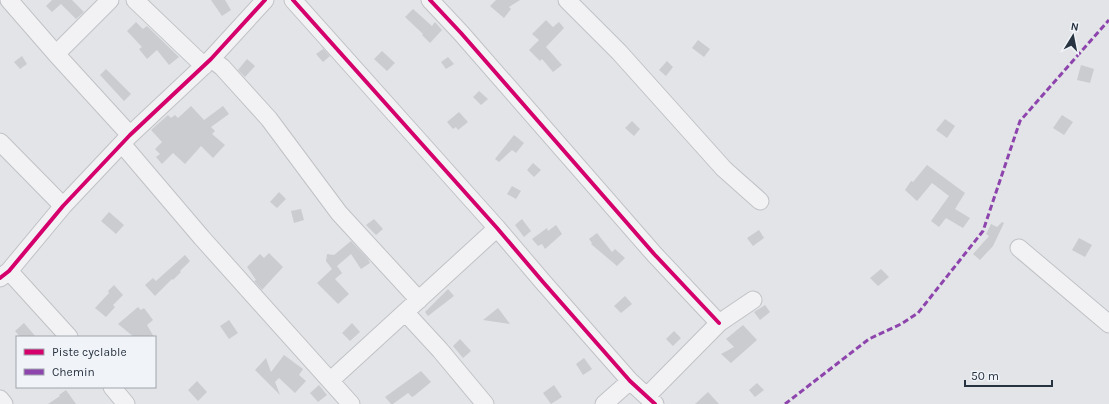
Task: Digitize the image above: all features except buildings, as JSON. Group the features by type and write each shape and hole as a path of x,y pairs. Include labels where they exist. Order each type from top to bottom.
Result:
{"street":[{"path":"9,0 56,54 126,140 163,193 248,291 331,380 351,404"},
{"path":"56,54 110,0"},
{"path":"134,0 207,62 222,67 269,119 339,213 419,300"},
{"path":"67,336 4,274 63,206 126,140 207,62 265,0"},
{"path":"294,0 497,228 630,381 651,400 720,323 752,300"},
{"path":"430,0 461,33 655,256 720,323"},
{"path":"567,0 619,52 724,169 760,201"},
{"path":"0,142 63,206"},
{"path":"331,380 497,228"},
{"path":"1019,248 1109,324"},
{"path":"405,312 440,350 485,404"},
{"path":"604,404 630,381"},
{"path":"113,388 126,404"},
{"path":"0,399 4,404"}],"marked path":[{"path":"785,404 869,339 901,324 918,313 983,231 1020,121 1109,20"}],"cycle path":[{"path":"0,278 9,271 63,206 130,135 211,59 265,0"},
{"path":"293,0 497,228 630,381 655,404"},
{"path":"430,0 461,33 655,255 719,323"}]}
